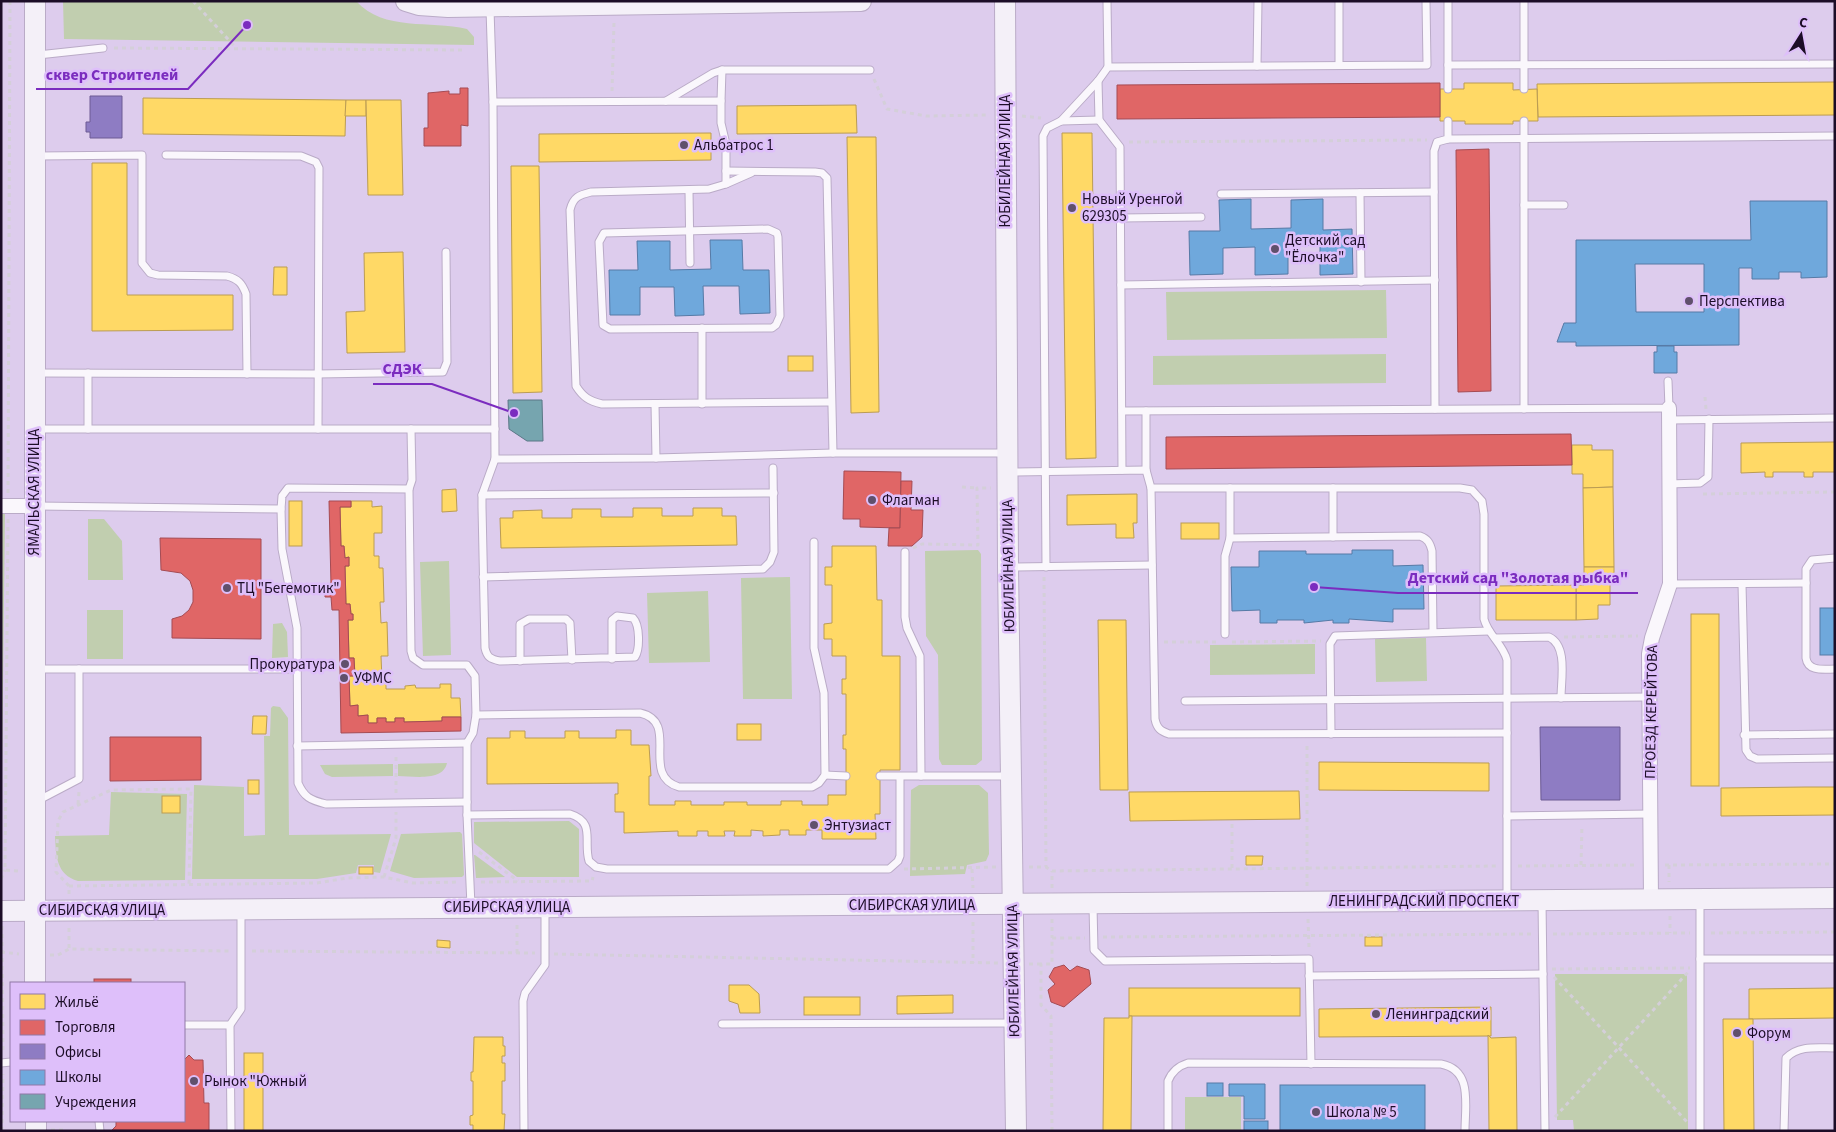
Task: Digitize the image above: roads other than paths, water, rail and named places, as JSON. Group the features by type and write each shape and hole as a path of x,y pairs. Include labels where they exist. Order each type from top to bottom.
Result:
{"main road":[{"name":"ЯМАЛЬСКАЯ УЛИЦА","path":"35,1 35,982"},
{"path":"406,1 419,6 490,7 861,1"},
{"name":"ЮБИЛЕЙНАЯ УЛИЦА","path":"1005,1 1008,567 1016,1131"},
{"name":"ЛЕНИНГРАДСКИЙ ПРОСПЕКТ","path":"1013,904 1835,898"},
{"name":"СИБИРСКАЯ УЛИЦА","path":"1,911 1013,904"}],"street":[{"name":"ПРОЕЗД КЕРЕЙТОВА","path":"1651,900 1649,654 1670,584 1669,414"},
{"path":"4,506 34,506"}],"lane":[{"path":"1045,567 1043,136 1046,128 1061,121 1098,81 1108,67 1107,1"},
{"path":"1257,66 1258,1"},
{"path":"1338,1 1339,66"},
{"path":"1108,67 1426,65 1426,1"},
{"path":"1448,1 1448,89"},
{"path":"1524,1 1524,89"},
{"path":"490,7 493,102 495,459 482,496 485,648 491,660 572,660 612,659 631,658 637,653 637,624 633,618 618,616 612,620 612,659"},
{"path":"35,56 103,48"},
{"path":"1448,65 1835,64"},
{"path":"665,101 713,73 722,70 870,70"},
{"path":"722,70 721,123 726,144 726,184"},
{"path":"1098,81 1099,120 1118,142 1122,470"},
{"path":"493,102 721,101"},
{"path":"1061,121 1099,120"},
{"path":"1448,121 1448,140"},
{"path":"1524,121 1524,408"},
{"path":"1435,409 1434,192 1435,146 1437,142 1448,140 1835,136"},
{"path":"35,156 142,155 142,263 150,273 158,275 227,276 235,278 242,283 246,294 247,374"},
{"path":"166,155 301,156 316,162 319,168 318,429"},
{"path":"726,171 815,172 822,173 827,178 833,453"},
{"path":"755,171 714,189 591,192 573,200 570,210 576,386 582,395 591,401 602,404 831,402"},
{"path":"689,190 690,263"},
{"path":"1221,194 1434,192"},
{"path":"1360,193 1361,282"},
{"path":"1524,205 1564,205"},
{"path":"1120,218 1201,217"},
{"path":"768,229 776,233 778,237 780,316 776,325 772,328 702,328 610,329 602,325 599,242 604,232 768,229"},
{"path":"34,373 317,374 439,372 445,369 446,252"},
{"path":"1121,285 1435,280"},
{"path":"702,328 702,404"},
{"path":"88,374 88,429"},
{"path":"1668,381 1669,414"},
{"path":"655,404 656,458"},
{"path":"1122,411 1524,408 1669,414 1709,419 1835,418"},
{"path":"1146,411 1146,470 1151,488 1155,719 1156,726 1162,732 1169,734 1507,733"},
{"path":"1669,484 1700,483 1708,477 1709,419"},
{"path":"34,429 495,429"},
{"path":"411,429 412,480 409,489 410,651 412,658 423,665 467,665 472,669 475,676 476,714 473,733 467,744 467,815 471,907"},
{"path":"495,459 656,458 833,453 1008,471 1146,470"},
{"path":"483,576 764,569 770,562 774,552 773,468"},
{"path":"409,489 288,488 282,496 282,549 297,628 298,783 303,795 312,801 326,804 467,802"},
{"path":"1151,488 1460,488 1472,490 1482,501 1484,514 1484,619 1489,631 1505,651 1507,660 1507,901"},
{"path":"1224,634 1225,556 1230,538 1230,488"},
{"path":"1333,488 1333,537"},
{"path":"482,496 774,493"},
{"path":"34,506 282,509"},
{"path":"1230,538 1420,536 1431,544 1433,632"},
{"path":"476,714 648,715 655,720 659,730 660,769 663,778 669,784 679,787 812,787 819,783 826,775 824,693 814,648 814,542"},
{"path":"905,552 905,616 907,628 920,656 921,776"},
{"path":"1835,558 1812,560 1806,569 1807,664 1816,669 1835,669"},
{"path":"1008,567 1152,566"},
{"path":"1670,584 1806,584"},
{"path":"1742,584 1744,735 1746,750 1750,756 1757,759 1835,758"},
{"path":"520,660 520,624 529,619 566,619 570,623 572,660"},
{"path":"1331,734 1331,641 1340,634 1489,631"},
{"path":"1495,638 1549,637 1558,644 1561,649 1562,698"},
{"path":"34,669 297,669"},
{"path":"34,802 79,779 79,669"},
{"path":"1185,701 1649,697"},
{"path":"1744,735 1835,734"},
{"path":"297,746 467,744"},
{"path":"826,775 846,776"},
{"path":"880,776 1011,776"},
{"path":"467,815 570,814 579,817 587,828 589,861 596,867 889,869 898,861 900,856 900,777"},
{"path":"1507,816 1650,814"},
{"path":"1700,899 1700,1131"},
{"path":"1542,901 1545,1129"},
{"path":"1092,903 1094,950 1105,961 1309,959 1311,1064"},
{"path":"524,1131 523,1001 525,993 545,965 545,907"},
{"path":"231,1131 230,1025 241,1009 241,909"},
{"path":"1700,959 1835,959"},
{"path":"1309,976 1543,974"},
{"path":"722,1024 1014,1024"},
{"path":"185,1026 230,1025"},
{"path":"1784,1131 1786,1058 1794,1050 1802,1048 1835,1048"},
{"path":"1168,1131 1168,1081 1171,1073 1179,1066 1188,1063 1441,1064 1452,1066 1462,1076 1465,1131"}],"place":[{"name":"cквер Cтроителей","path":"247,25"},
{"name":"Альбатрос 1","path":"684,145"},
{"name":"Новый Уренгой 629305","path":"1072,208"},
{"name":"Детский сад \"Ёлочка\"","path":"1275,249"},
{"name":"Перспектива","path":"1689,301"},
{"name":"СДЭК","path":"514,413"},
{"name":"Флагман","path":"872,500"},
{"name":"Детский сад \"Золотая рыбка\"","path":"1314,587"},
{"name":"ТЦ \"Бегемотик\"","path":"227,588"},
{"name":"Прокуратура","path":"345,664"},
{"name":"УФМС","path":"344,678"},
{"name":"Энтузиаст","path":"814,825"},
{"name":"Ленинградский","path":"1376,1014"},
{"name":"Форум","path":"1737,1033"},
{"name":"Рынок \"Южный","path":"194,1081"},
{"name":"Школа № 5","path":"1316,1112"}]}
